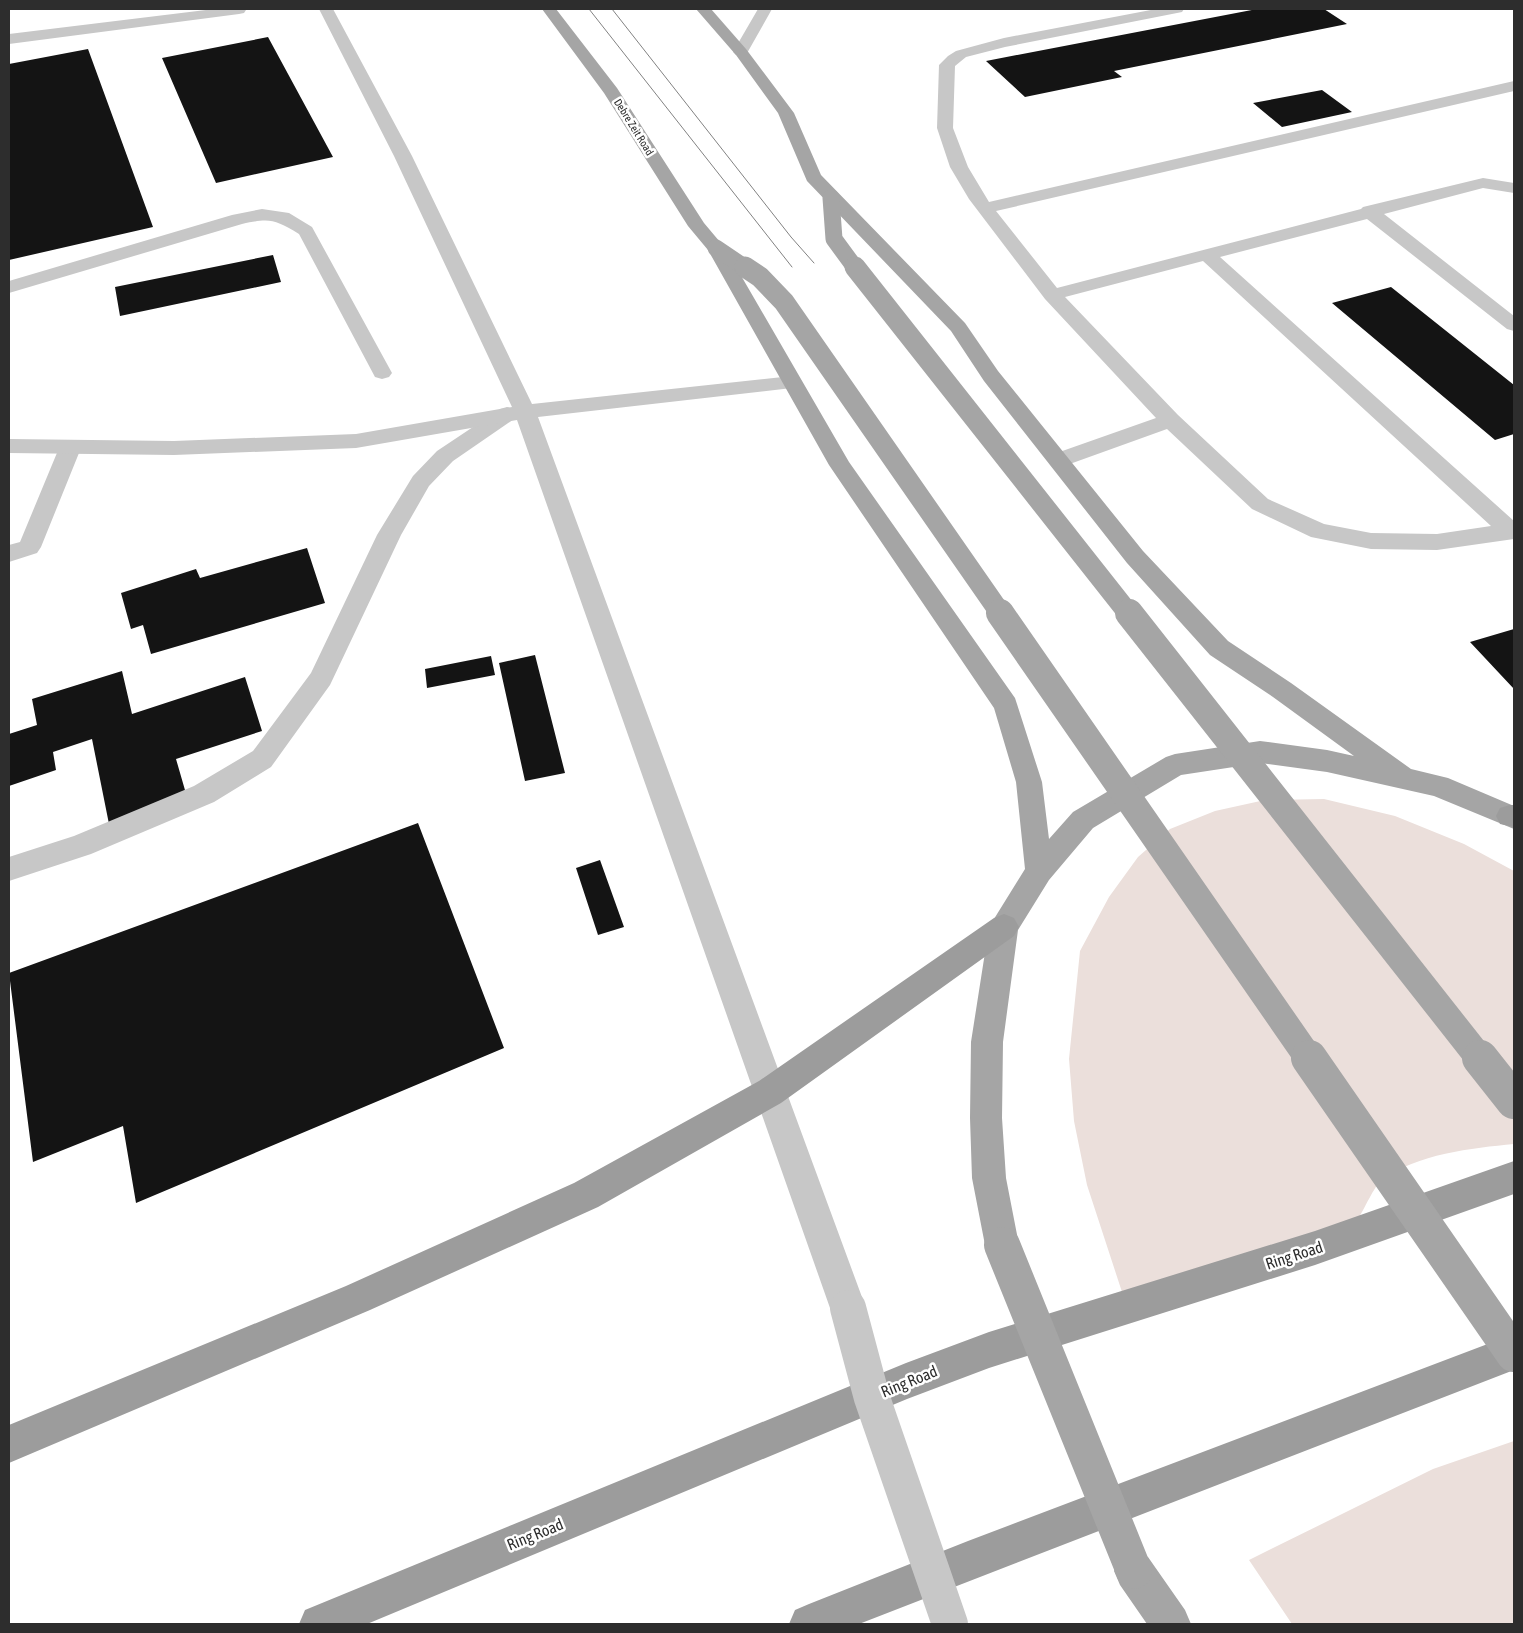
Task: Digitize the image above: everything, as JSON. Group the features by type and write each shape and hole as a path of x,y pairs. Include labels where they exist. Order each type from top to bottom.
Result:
{"highway":[{"path":"9,1444 358,1298 586,1195 770,1092 1004,927"},
{"name":"Ring Road","path":"319,1624 906,1381 989,1350 1315,1248 1514,1177"},
{"path":"809,1624 968,1561 1514,1353"}],"main road":[{"name":"Debre Zeit Road","path":"549,9 611,91 697,226 716,248"},
{"path":"706,10 741,52 786,113 813,177 831,198 958,327 990,376 1135,557 1219,648 1282,690 1405,779"},
{"path":"831,198 834,239 839,248 1514,1101"},
{"path":"716,248 840,465 1006,705 1029,782 1039,871"},
{"path":"716,248 760,277 784,302 1514,1353"},
{"path":"1171,1624 1134,1571 1002,1244 988,1178 986,1118 987,1042 1004,927 1039,871 1083,820 1175,765 1260,752 1327,762 1438,786 1513,817"}],"street":[{"path":"326,9 403,156 516,413 770,1092 848,1308 872,1398 950,1624"},
{"path":"741,52 764,9"},
{"path":"1177,9 1004,43 961,54 953,59 947,65 945,128 959,167 975,195 1052,295 1170,420 1260,504 1319,531 1371,541 1437,542 1513,532"},
{"path":"9,39 239,10"},
{"path":"985,208 1514,86"},
{"path":"1052,295 1483,183 1514,188"},
{"path":"1369,212 1514,325"},
{"path":"9,287 238,219 262,214 283,217 306,230 382,374"},
{"path":"1207,255 1513,532"},
{"path":"9,446 174,448 356,441 516,413 792,382"},
{"path":"9,869 81,846 204,794 262,758 321,678 389,535 421,481 445,456 516,413"},
{"path":"1059,460 1170,420"},
{"path":"9,554 29,547 70,448"}],"shaded area":[{"path":"1324,799 1395,816 1464,844 1514,871 1514,1144 1463,1150 1411,1164 1396,1171 1379,1183 1358,1219 1122,1292 1087,1185 1074,1121 1069,1059 1080,951 1109,897 1138,857 1170,829 1215,811 1265,800"},
{"path":"1514,1441 1514,1624 1292,1624 1249,1560 1433,1469"}],"building":[{"path":"1257,9 1324,9 1347,24 1114,71 1122,77 1025,97 986,61"},
{"path":"268,37 333,157 216,183 162,58"},
{"path":"88,49 153,227 9,260 9,64"},
{"path":"1322,90 1352,112 1282,127 1253,103"},
{"path":"273,255 281,282 120,316 115,287"},
{"path":"1391,287 1514,385 1514,434 1495,440 1332,303"},
{"path":"307,548 325,603 151,654 143,625 131,629 121,593 196,569 200,578"},
{"path":"1514,629 1514,689 1470,642"},
{"path":"535,655 565,773 525,781 499,663"},
{"path":"491,656 495,675 427,688 425,669"},
{"path":"122,671 132,714 245,677 262,731 176,759 187,797 109,824 92,739 53,752 56,770 9,786 9,734 37,725 32,699"},
{"path":"418,823 504,1048 136,1203 123,1126 33,1162 9,973"},
{"path":"600,860 624,927 598,935 576,868"}],"tram line":[{"path":"589,9 792,267"},
{"path":"612,9 791,237 814,263"}]}
